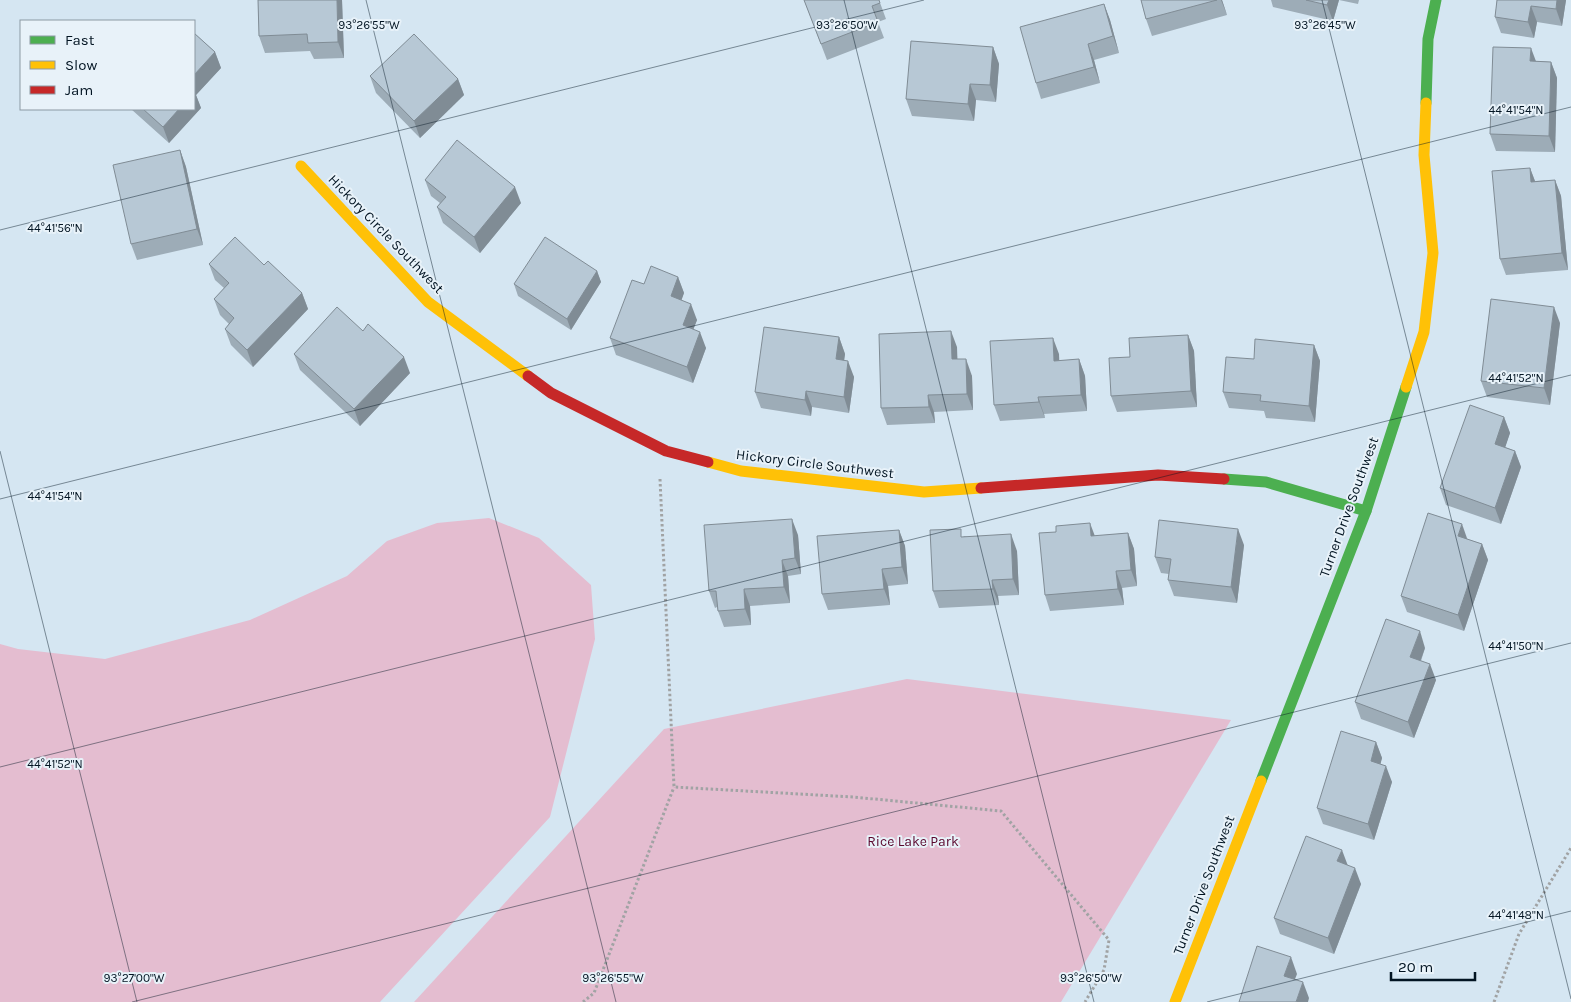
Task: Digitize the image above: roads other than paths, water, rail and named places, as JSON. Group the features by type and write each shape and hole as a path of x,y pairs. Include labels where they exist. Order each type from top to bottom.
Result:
{"street":[{"name":"Turner Drive Southwest","path":"1175,1002 1366,511 1424,332 1433,253 1424,155 1426,78 1428,39 1436,0"},
{"name":"Hickory Circle Southwest","path":"301,166 428,302 550,393 659,447 741,471 924,492 1158,475 1266,482 1366,511"}],"park label":[{"name":"Rice Lake Park","path":"913,841"}]}
